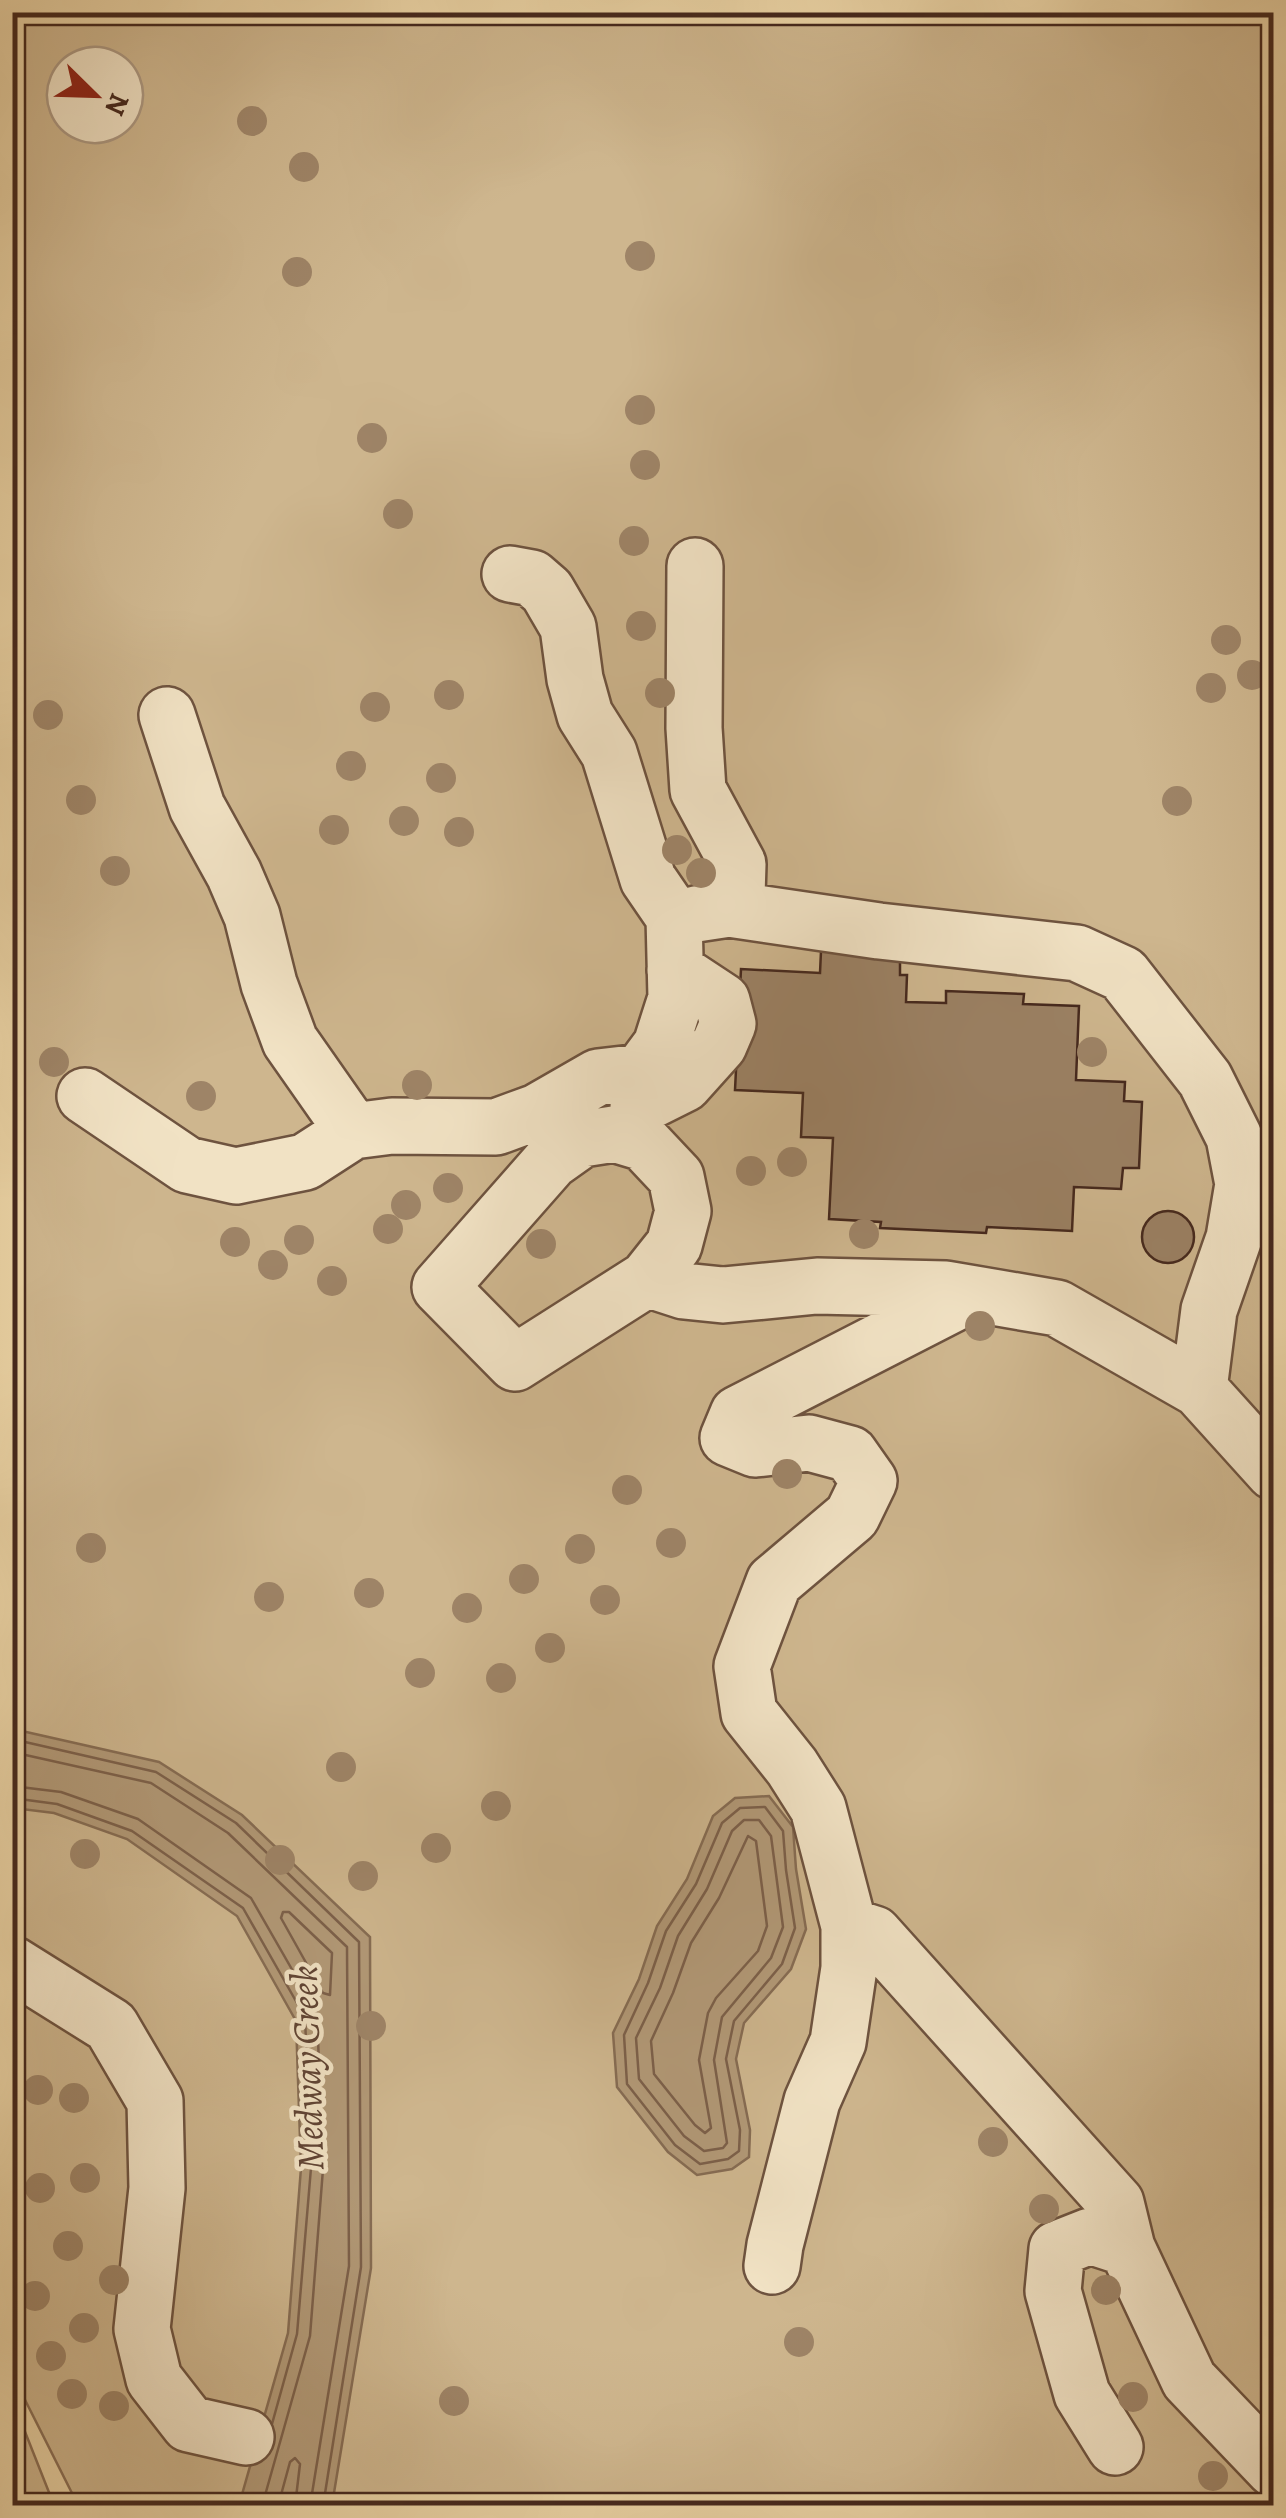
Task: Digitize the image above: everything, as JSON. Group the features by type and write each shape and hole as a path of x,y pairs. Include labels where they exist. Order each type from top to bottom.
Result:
{"lane":[{"path":"675,944 729,909 737,895 738,864 698,790 694,728 696,566"},
{"path":"84,1096 187,1165 236,1176 305,1162 354,1132 392,1126 496,1127 537,1112 598,1077 631,1105 644,1143 676,1178 683,1211 674,1246 647,1279 515,1363 440,1287 551,1161 631,1105 660,1046 676,998 675,944 648,880 609,754 585,715 568,627 547,591 532,578 510,574"},
{"path":"167,715 197,808 234,874 252,916 269,984 290,1041 354,1132"},
{"path":"729,909 879,931 1077,953 1123,974 1205,1079 1234,1137 1243,1184 1234,1238 1209,1310 1199,1389"},
{"path":"647,1279 684,1291 722,1295 817,1286 946,1289 1057,1308 1199,1389 1274,1472"},
{"path":"772,2266 812,2101 838,2042 850,1926 818,1808 792,1767 749,1713 742,1666 774,1582 852,1516 869,1481 850,1454 809,1442 755,1449 728,1438 738,1414 972,1294"},
{"path":"850,1926 874,1934 1116,2202 1127,2248 1189,2380 1274,2469"},
{"path":"12,1964 111,2026 155,2101 157,2188 142,2329 154,2380 189,2424 246,2437"},
{"path":"1116,2447 1082,2394 1053,2291 1058,2249 1090,2236 1127,2248"}],"shaded area":[{"path":"12,13 1273,13 1273,2505 78,2505 18,2386 13,2384"},
{"path":"12,2409 16,2409 54,2505 13,2505"}],"water":[{"name":"Medway Creek","path":"13,1729 159,1762 242,1815 370,1937 371,2268 332,2505 239,2505 288,2333 301,2168 296,2021 237,1916 127,1839 54,1813 13,1808"},
{"path":"769,1796 793,1827 806,1929 791,1969 744,2023 736,2059 750,2130 749,2157 732,2169 697,2175 668,2152 617,2087 613,2033 639,1979 657,1926 687,1879 713,1816 735,1798"}],"building":[{"path":"821,951 900,955 900,975 907,975 906,1002 946,1003 946,991 1024,994 1023,1004 1079,1006 1076,1080 1125,1082 1124,1101 1142,1102 1139,1168 1123,1168 1121,1189 1074,1187 1072,1231 987,1227 986,1233 880,1228 881,1222 829,1219 833,1138 801,1137 803,1093 735,1090 741,969 820,973"},
{"path":"1168,1211 1186,1219 1194,1237 1186,1255 1168,1263 1150,1255 1142,1237 1150,1219"}]}
